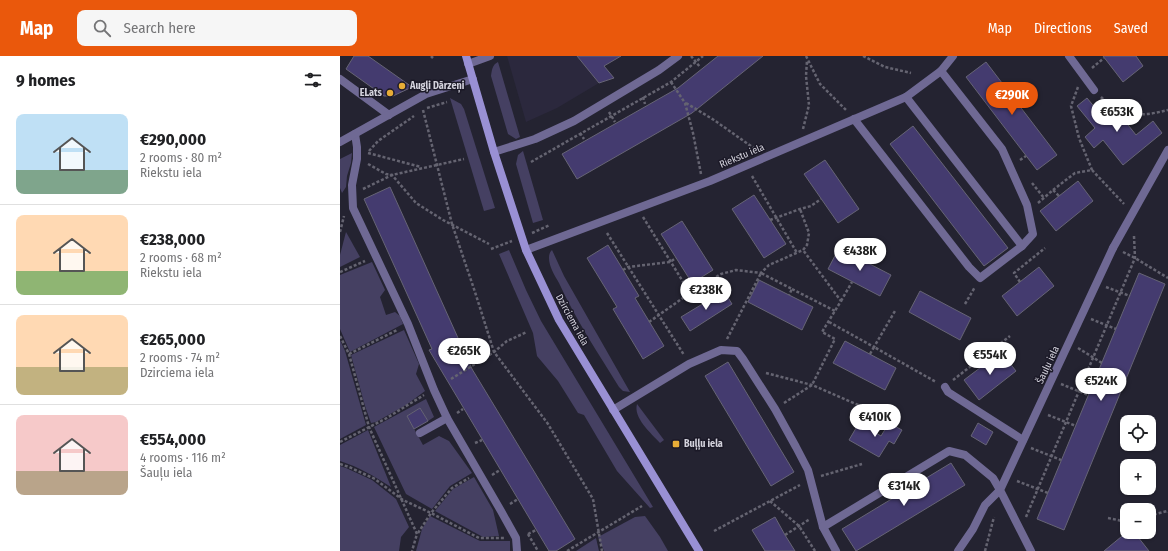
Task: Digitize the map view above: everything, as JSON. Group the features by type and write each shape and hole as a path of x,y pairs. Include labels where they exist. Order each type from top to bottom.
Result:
{"street":[{"path":"467,60 490,56"},
{"path":"494,152 534,139 574,121 659,70 678,56"},
{"name":"Riekstu iela","path":"526,250 704,184 906,97 941,71 953,56"},
{"path":"1069,56 1094,90"},
{"name":"Dzirciema iela","path":"467,60 494,152 526,250 559,320 699,551"},
{"path":"854,119 964,261 980,278 1022,246 1033,234 1027,205 1002,149 941,71"},
{"path":"340,79 389,115"},
{"path":"340,142 389,115 410,101 426,94 473,79"},
{"path":"906,97 1022,246"},
{"path":"355,134 357,147 352,194 353,208 408,324 434,390 447,418 516,538 517,551"},
{"name":"Šauļu iela","path":"958,551 973,529 986,505 1000,490 1007,478 1022,442 1038,411 1113,248 1168,150"},
{"path":"613,410 689,364 721,350 737,351 775,409 808,470 823,527 836,551"},
{"path":"945,387 948,392 1022,442"},
{"path":"420,433 447,418"},
{"path":"823,527 949,451 965,455 993,478 1021,530 1030,551"}],"path":[{"path":"690,56 700,67"},
{"path":"531,162 671,82 703,56"},
{"path":"864,56 885,66 910,73"},
{"path":"806,57 820,84 854,119"},
{"path":"803,131 809,105 806,57"},
{"path":"1104,58 1083,74 1071,106 1079,138 1092,170 1132,212"},
{"path":"671,82 685,103 704,184"},
{"path":"1094,90 1104,100 1122,110 1140,114 1168,110"},
{"path":"366,158 367,153 378,141 423,110 447,102"},
{"path":"685,103 714,120 767,157"},
{"path":"423,110 452,224 494,352 548,424 593,499 599,531 598,537 602,551"},
{"path":"367,153 423,168"},
{"path":"352,194 392,175 464,159"},
{"path":"364,162 386,174 392,175 416,203 489,244"},
{"path":"746,165 797,253"},
{"path":"1028,211 1075,173 1092,170"},
{"path":"1054,190 1059,196"},
{"path":"770,220 811,206 821,199"},
{"path":"639,208 646,223 690,293"},
{"path":"721,350 761,273 769,265 803,250 807,245 809,233 800,209"},
{"path":"340,232 345,212"},
{"path":"600,222 689,364"},
{"path":"1020,282 1014,273 1045,248"},
{"path":"1113,248 1135,258 1168,278"},
{"path":"803,250 841,301"},
{"path":"340,272 376,256"},
{"path":"623,270 628,267 670,262 676,258"},
{"path":"1021,530 1135,258"},
{"path":"649,322 690,293 721,274 736,270 761,273 835,311"},
{"path":"966,304 980,278"},
{"path":"775,409 812,385 835,339 822,332 852,282"},
{"path":"1097,283 1130,296"},
{"path":"789,295 792,289"},
{"path":"870,354 894,311"},
{"path":"1081,315 1116,329"},
{"path":"829,322 945,387 1010,336"},
{"path":"349,354 408,324"},
{"path":"451,379 494,352 507,341 527,332"},
{"path":"340,336 349,354 369,427 417,534"},
{"path":"1069,342 1102,363"},
{"path":"978,361 983,366"},
{"path":"753,374 760,372 812,385 893,420"},
{"path":"1051,380 1088,395"},
{"path":"340,442 434,390"},
{"path":"1038,411 1076,426"},
{"path":"1022,442 1062,460"},
{"path":"340,464 374,479 403,500 479,538 516,538"},
{"path":"714,532 811,480 862,464"},
{"path":"1007,478 1048,493"},
{"path":"412,551 417,534 431,513 452,488 459,484"},
{"path":"770,501 799,526 815,551"},
{"path":"567,551 642,506"},
{"path":"1156,514 1168,511"},
{"path":"786,535 819,513"},
{"path":"985,551 995,513"},
{"path":"1108,518 1120,521"}],"shaded area":[{"path":"507,56 577,56 599,83 557,108 526,122"},
{"path":"498,62 520,137 516,139 508,134 491,76 493,66"},
{"path":"450,98 461,104 464,109 495,208 484,211"},
{"path":"523,151 543,220 533,223 516,164 518,155"},
{"path":"352,153 346,187 342,193 340,188 340,159"},
{"path":"346,232 360,257 340,267 340,255"},
{"path":"509,250 541,321 653,507 650,508 617,471 584,415 578,413 558,381 537,356 533,333 499,254"},
{"path":"552,250 564,276 630,392 623,391 619,387 573,310 551,268 549,257"},
{"path":"372,262 385,290 380,297 386,315 395,312 400,316 403,324 350,352 340,329 340,275"},
{"path":"404,330 419,364 416,374 425,391 406,405 376,422 371,423 351,355"},
{"path":"340,340 345,351 366,425 340,439"},
{"path":"426,399 434,417 428,421 420,408 407,416 423,445 439,436 449,441 472,473 450,486 432,509 406,494 374,427"},
{"path":"637,404 664,440 660,443 640,420 636,409"},
{"path":"368,430 391,487 366,472 340,461 340,445"},
{"path":"340,466 372,480 396,499 409,527 401,537 399,551 340,551"},
{"path":"474,477 493,510 499,536 483,537 435,511 453,489"},
{"path":"430,516 480,541 510,541 510,551 416,551 422,529"},
{"path":"645,516 668,551 604,551 598,537 635,517"},
{"path":"596,538 599,551 576,551"}],"building":[{"path":"354,56 368,56 412,87 393,96 384,96 346,69"},
{"path":"577,56 621,56 604,66 614,78 599,83"},
{"path":"718,56 763,56 692,113 577,179 562,154 678,88"},
{"path":"1103,56 1136,56 1143,66 1123,82"},
{"path":"986,62 1057,155 1037,170 966,77"},
{"path":"1087,98 1105,120 1117,111 1136,135 1153,121 1162,133 1123,165 1103,140 1094,148 1085,137 1095,128 1077,106"},
{"path":"913,126 1008,248 984,266 890,144"},
{"path":"825,160 859,209 838,223 804,174"},
{"path":"1078,181 1093,201 1056,231 1040,211"},
{"path":"390,187 472,369 575,539 556,551 549,551 429,350 432,349 364,199"},
{"path":"754,195 786,244 764,258 732,209"},
{"path":"682,221 713,270 692,283 661,234"},
{"path":"608,245 639,296 635,298 664,346 643,359 613,309 617,307 587,258"},
{"path":"839,248 891,275 880,296 828,269"},
{"path":"1039,267 1054,286 1017,316 1002,296"},
{"path":"1139,273 1165,284 1064,530 1037,519"},
{"path":"759,280 813,307 802,330 748,302"},
{"path":"724,291 732,304 690,331 681,317"},
{"path":"920,291 971,318 960,340 909,312"},
{"path":"845,341 896,368 885,390 833,363"},
{"path":"1001,352 1016,371 979,400 964,380"},
{"path":"728,362 794,472 771,486 705,376"},
{"path":"420,408 428,421 414,429 407,416"},
{"path":"859,423 881,436 889,423 902,430 894,444 889,441 879,457 849,440"},
{"path":"978,423 993,432 986,445 971,436"},
{"path":"951,463 965,485 856,551 842,529"},
{"path":"775,517 795,551 765,551 752,530"},
{"path":"1120,538 1120,539 1140,539 1149,551 1104,551"}],"place":[{"name":"Augļi Dārzeņi","path":"402,86"},
{"name":"ELats","path":"390,93"},
{"name":"Buļļu iela","path":"676,444"}]}
